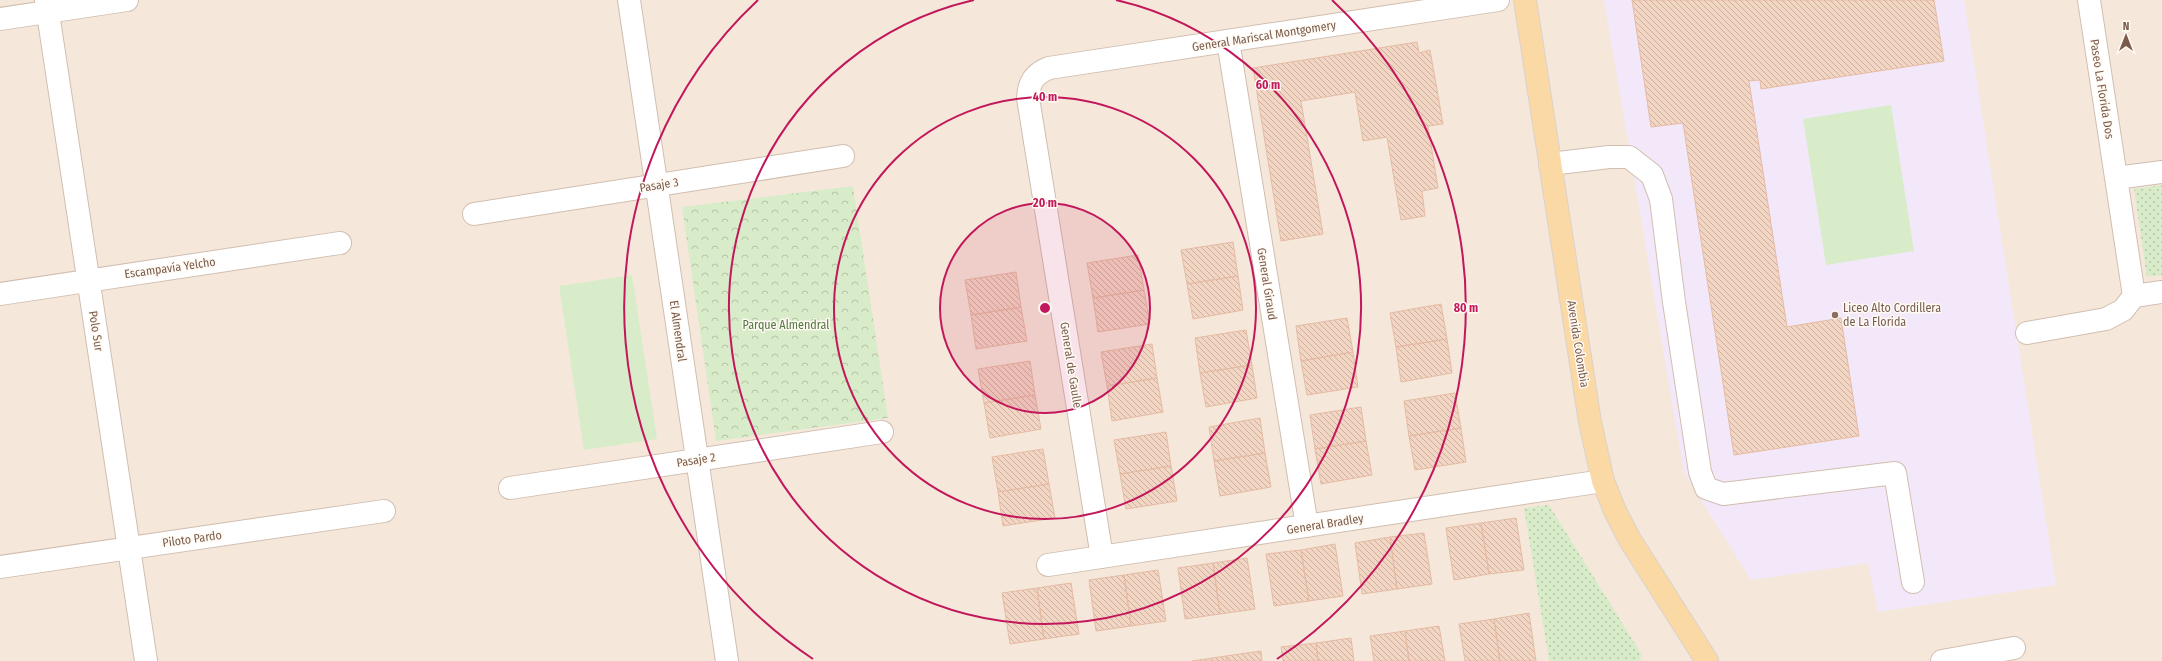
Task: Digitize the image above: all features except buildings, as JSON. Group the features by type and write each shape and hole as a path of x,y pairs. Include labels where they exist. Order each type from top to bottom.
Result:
{"main road":[{"name":"Avenida Colombia","path":"1525,0 1590,422 1603,481 1615,511 1630,540 1707,661"}],"street":[{"path":"0,19 47,6 127,0"},
{"name":"El Almendral","path":"629,0 727,661"},
{"name":"General Mariscal Montgomery","path":"1032,79 1040,72 1049,68 1498,0"},
{"name":"Paseo La Florida Dos","path":"2089,0 2134,296"},
{"name":"Polo Sur","path":"47,6 146,661"},
{"name":"General Giraud","path":"1228,41 1307,526"},
{"name":"General de Gaulle","path":"1032,79 1028,88 1028,98 1102,557"},
{"name":"Pasaje 3","path":"474,214 843,156"},
{"path":"1550,164 1609,157 1629,157 1652,175 1661,199 1674,302 1700,472 1706,488 1723,494 1895,473 1912,582"},
{"path":"2116,178 2162,172"},
{"name":"Escampavía Yelcho","path":"0,294 340,243"},
{"path":"2027,333 2106,319 2123,310 2134,296 2162,292"},
{"name":"Pasaje 2","path":"510,488 882,432"},
{"name":"General Bradley","path":"1048,565 1603,481"},
{"name":"Piloto Pardo","path":"0,567 384,511"},
{"path":"1942,661 2014,648"}],"shaded area":[{"path":"0,0 2162,0 2162,661 0,661"},
{"name":"Liceo Alto Cordillera de La Florida","path":"1604,0 1964,0 2056,585 1878,612 1868,563 1751,580 1684,473"}],"green space":[{"path":"1891,105 1914,251 1826,265 1803,119"},
{"path":"2162,185 2162,275 2147,277 2134,189"},
{"name":"Parque Almendral","path":"853,186 888,418 716,441 682,207"},
{"path":"632,275 657,439 584,450 559,286"},
{"path":"1549,505 1642,655 1639,661 1549,661 1524,508"}],"place":[{"name":"Liceo Alto Cordillera de La Florida","path":"1835,315"}]}
